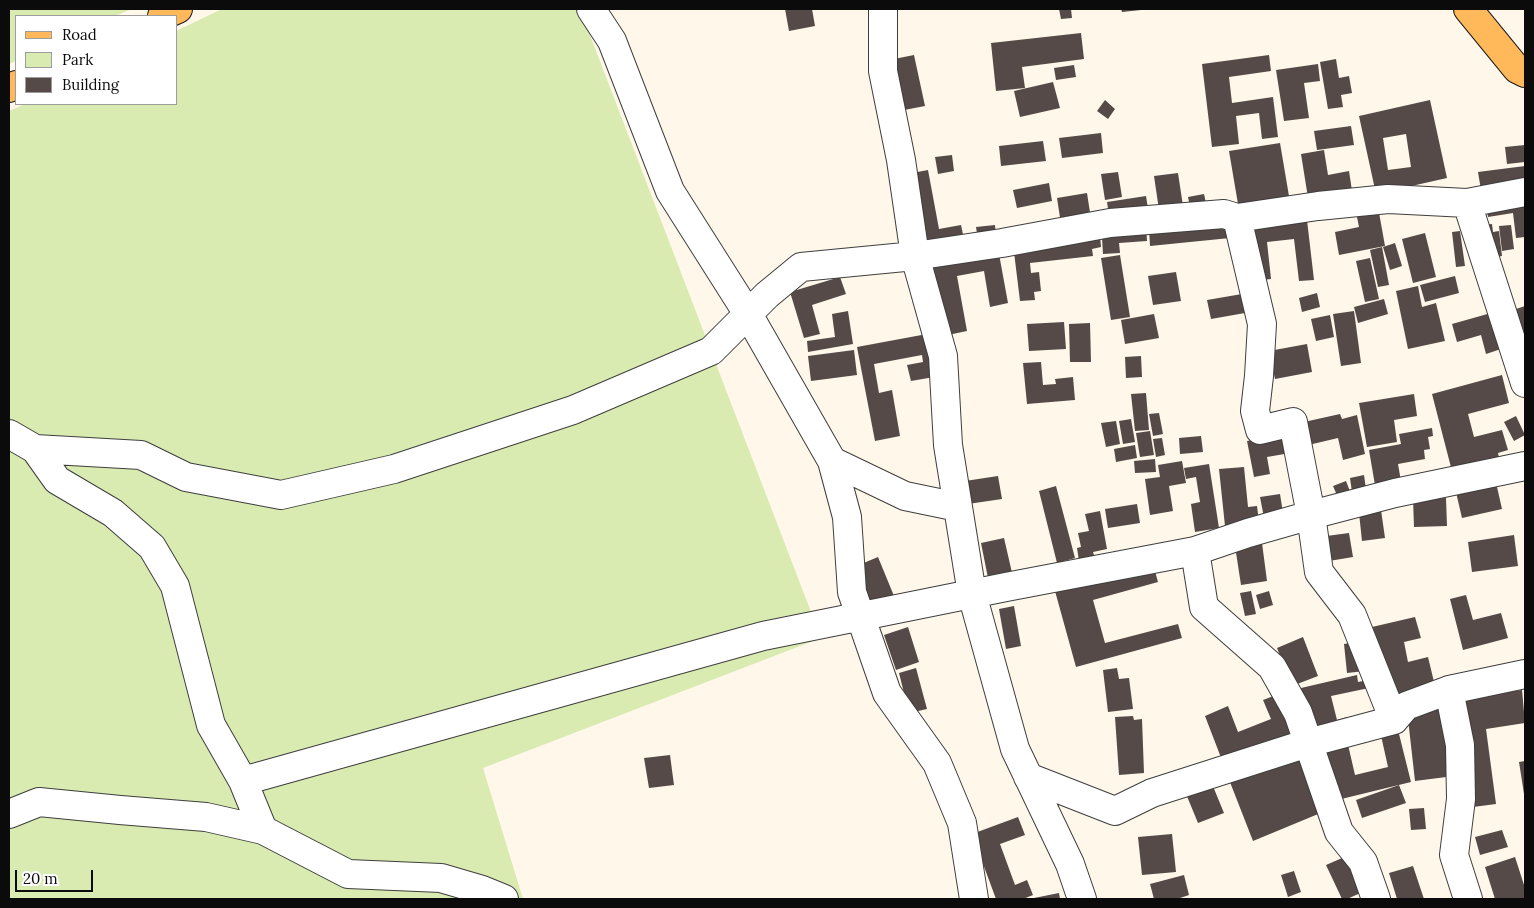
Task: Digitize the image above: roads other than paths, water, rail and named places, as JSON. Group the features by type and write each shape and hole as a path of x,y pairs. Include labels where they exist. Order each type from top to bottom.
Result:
{"main road":[{"path":"164,15 178,9"},
{"path":"1468,9 1517,69 1525,74"}],"street":[{"path":"591,9 612,41 670,191 748,314 832,461 847,517 852,592 887,693 937,762 962,823 974,899"},
{"path":"883,9 883,71 901,160 915,256 943,356 948,445 972,594 1015,749 1070,864 1082,899"},
{"path":"9,434 36,449 141,455 186,477 281,495 394,469 573,410 711,351 767,295 801,267 915,256 1002,243 1110,223 1224,214 1238,218 1318,206 1388,199 1467,203 1525,192"},
{"path":"1467,203 1523,368"},
{"path":"1238,218 1262,324 1260,376 1255,411 1260,430 1293,422 1311,515 1319,572 1352,615 1394,720"},
{"path":"36,449 57,480 113,512 152,547 175,586 211,725 243,781 263,830"},
{"path":"832,461 906,496 958,506"},
{"path":"243,781 763,636 1195,551 1248,533 1395,493 1525,466"},
{"path":"1195,551 1204,606 1272,667 1298,713 1339,832 1363,862 1376,899"},
{"path":"1028,777 1115,811 1152,793 1308,743 1394,720 1406,706 1449,690 1525,674"},
{"path":"1449,690 1460,745 1461,799 1454,855 1468,899"},
{"path":"9,814 39,802 206,817 263,830 348,874 440,878 482,890 504,899"}]}
